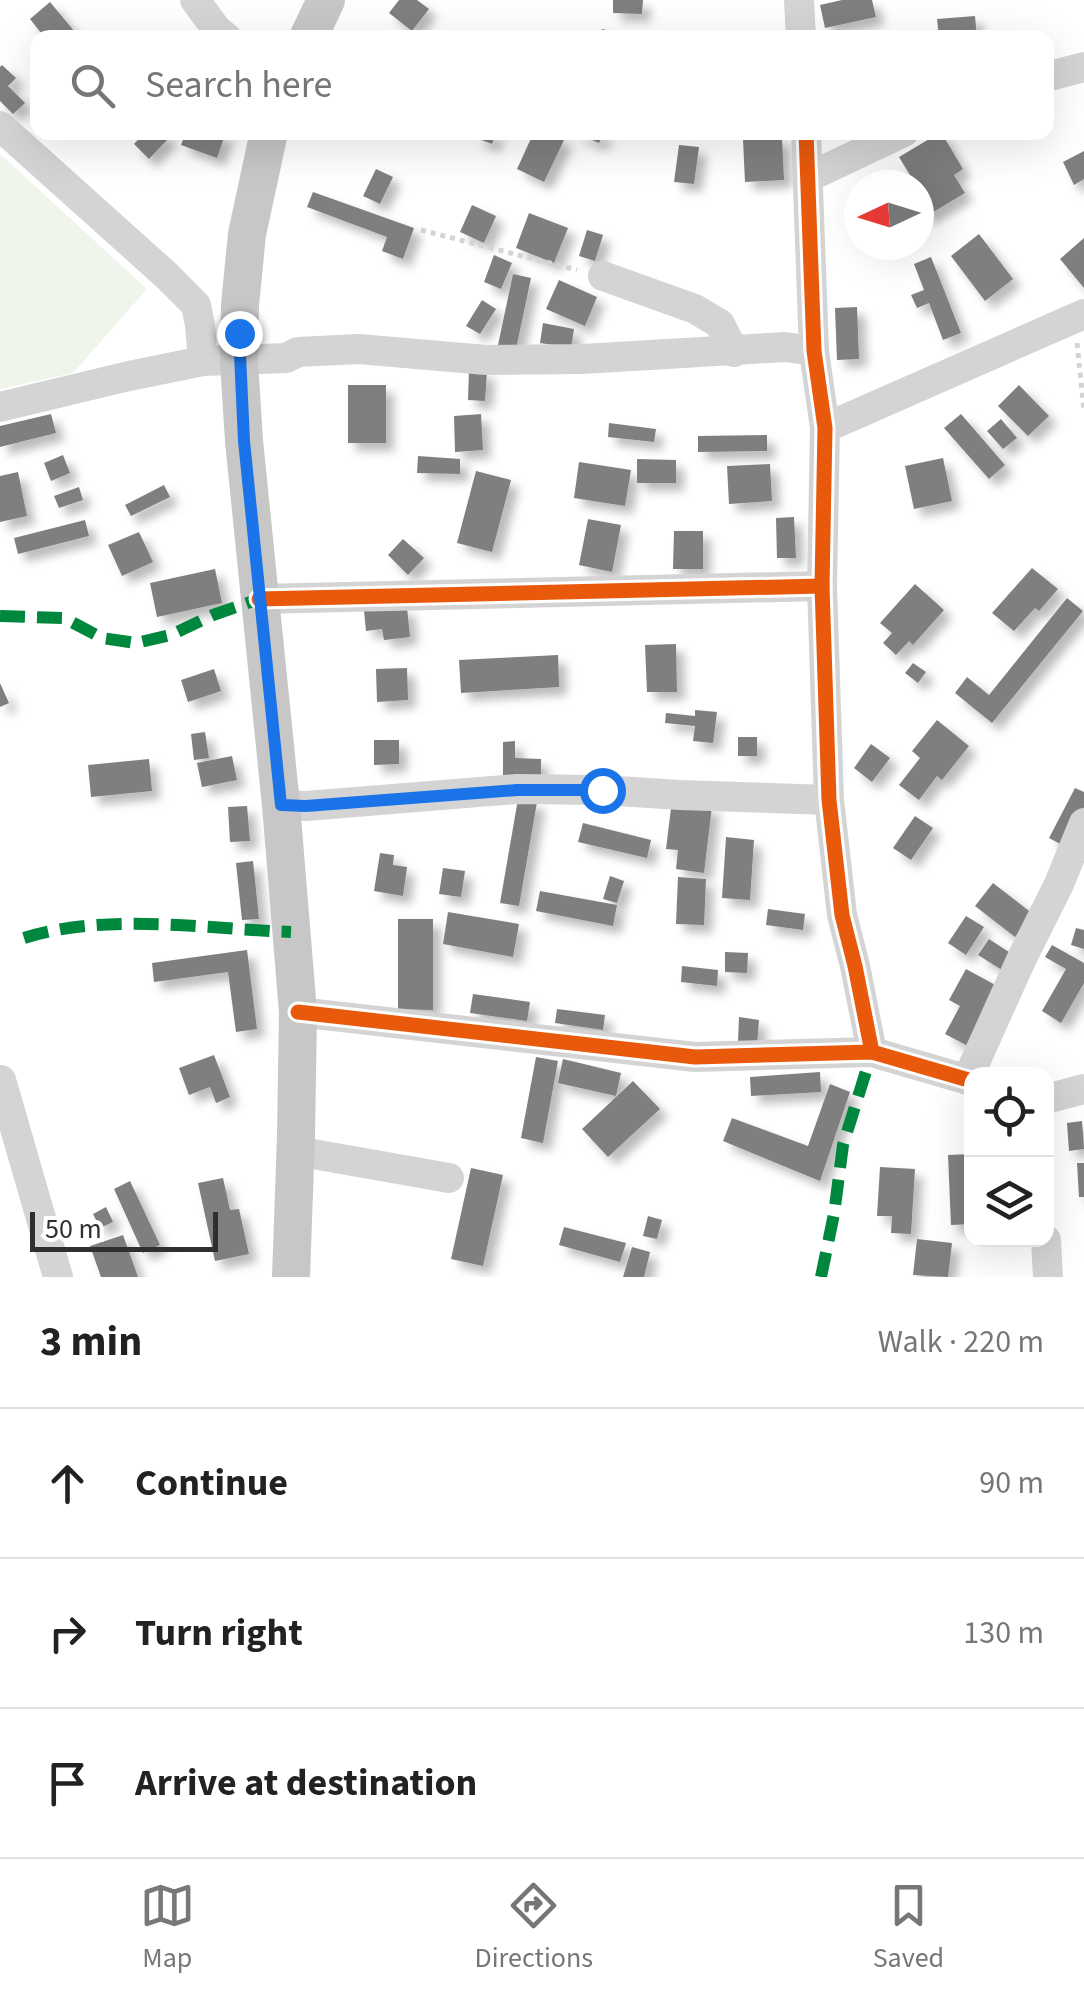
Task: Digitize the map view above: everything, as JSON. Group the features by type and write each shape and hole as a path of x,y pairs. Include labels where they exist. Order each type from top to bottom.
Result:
{"main road":[{"path":"312,30 326,0"},
{"path":"267,140 247,234 240,305 221,361 244,441 298,1012 291,1277"}],"street":[{"path":"195,0 218,30"},
{"path":"798,0 800,30"},
{"path":"1054,75 1084,67"},
{"path":"0,126 196,306 200,325 221,361"},
{"path":"807,140 814,351 825,428 822,586 829,800 842,915 872,1052"},
{"path":"809,176 887,140"},
{"path":"602,276 696,310 720,324 734,352"},
{"path":"825,428 1080,317"},
{"path":"0,407 129,376 221,361 286,358 298,352 359,350 486,360 784,347 814,351"},
{"path":"259,599 822,586"},
{"path":"281,805 517,790 829,800"},
{"path":"975,1067 1084,823"},
{"path":"298,1012 695,1057 872,1052 964,1079"},
{"path":"1,1080 58,1277"},
{"path":"1054,1097 1084,1089"},
{"path":"296,1151 449,1178"},
{"path":"1046,1247 1048,1277"}],"path":[{"path":"420,230 602,276"},
{"path":"1080,317 1084,411"}],"shaded area":[{"path":"0,154 147,289 73,373 0,389"}],"building":[{"path":"399,0 417,0 429,9 413,30 389,13"},
{"path":"613,0 643,0 642,14 613,13"},
{"path":"872,0 876,17 825,28 820,5"},
{"path":"50,2 73,30 39,30 30,19"},
{"path":"975,16 976,30 938,30 937,19"},
{"path":"2,65 16,78 8,86 25,103 13,114 0,101"},
{"path":"138,140 167,140 149,159 134,144"},
{"path":"183,140 223,140 217,158 181,145"},
{"path":"530,140 564,140 544,182 517,169"},
{"path":"743,140 782,140 784,180 745,182"},
{"path":"928,140 946,140 963,169 954,175 965,193 934,212 934,170 907,170 899,157"},
{"path":"679,145 699,147 694,184 674,182"},
{"path":"1084,151 1084,179 1074,185 1063,162"},
{"path":"376,169 393,177 380,204 363,196"},
{"path":"313,192 414,228 403,259 382,251 387,237 307,207"},
{"path":"472,205 496,216 484,243 460,232"},
{"path":"529,213 568,228 554,263 516,248"},
{"path":"587,230 603,235 595,261 579,256"},
{"path":"979,234 1013,279 985,301 951,256"},
{"path":"1084,238 1084,288 1060,259"},
{"path":"494,255 512,263 501,289 484,282"},
{"path":"932,260 961,333 943,340 929,303 917,308 911,295 924,290 914,264"},
{"path":"513,274 531,278 516,349 498,345"},
{"path":"559,280 597,297 585,326 546,309"},
{"path":"482,300 496,309 480,334 466,326"},
{"path":"857,307 859,359 837,360 835,308"},
{"path":"543,323 574,329 571,348 540,343"},
{"path":"469,370 487,371 485,401 468,400"},
{"path":"348,385 386,385 386,443 348,443"},
{"path":"1019,385 1049,416 1028,436 998,406"},
{"path":"51,414 56,433 0,447 0,426"},
{"path":"481,414 483,450 455,452 454,416"},
{"path":"961,414 1005,465 989,479 944,428"},
{"path":"1001,419 1017,438 1003,449 987,431"},
{"path":"609,423 656,429 654,442 608,437"},
{"path":"767,435 767,451 698,452 698,436"},
{"path":"63,455 70,473 51,481 44,463"},
{"path":"418,456 460,459 460,474 417,473"},
{"path":"943,458 952,501 914,509 905,466"},
{"path":"637,459 676,460 676,483 637,483"},
{"path":"579,462 631,470 625,506 574,498"},
{"path":"770,464 772,501 729,504 727,466"},
{"path":"476,471 511,480 492,552 457,543"},
{"path":"18,472 27,516 0,522 0,476"},
{"path":"164,485 170,497 131,516 125,505"},
{"path":"79,487 83,500 59,508 54,496"},
{"path":"794,517 796,558 777,558 776,518"},
{"path":"588,519 621,525 612,572 579,565"},
{"path":"85,520 89,536 18,554 14,538"},
{"path":"674,531 703,531 703,569 673,569"},
{"path":"139,532 153,562 122,576 108,545"},
{"path":"403,539 424,558 408,575 388,555"},
{"path":"1032,568 1058,589 1014,631 992,613"},
{"path":"215,569 222,603 157,617 150,583"},
{"path":"915,584 944,610 913,645 909,641 896,655 883,643 892,633 880,623"},
{"path":"1067,598 1083,611 992,723 955,693 967,677 989,695"},
{"path":"407,607 410,637 384,640 382,629 366,631 364,611"},
{"path":"676,644 677,692 647,692 645,645"},
{"path":"558,655 559,687 461,693 459,660"},
{"path":"913,663 926,672 918,683 905,673"},
{"path":"407,668 408,700 377,702 376,669"},
{"path":"214,669 221,691 188,702 181,680"},
{"path":"0,683 9,703 0,707"},
{"path":"695,710 717,712 713,743 693,741 695,726 665,723 666,713 695,716"},
{"path":"937,720 969,746 942,780 937,776 919,800 899,785 920,758 912,751"},
{"path":"205,732 209,758 194,760 191,734"},
{"path":"738,737 757,737 757,756 738,756"},
{"path":"374,740 399,740 399,764 374,765"},
{"path":"515,741 515,758 541,759 541,775 503,775 503,742"},
{"path":"871,744 890,758 872,782 854,768"},
{"path":"232,756 237,780 202,787 197,763"},
{"path":"149,759 152,791 91,797 88,765"},
{"path":"1075,788 1084,792 1084,807 1064,846 1049,838"},
{"path":"518,799 537,802 519,906 500,903"},
{"path":"672,800 712,806 704,873 676,869 678,850 666,849"},
{"path":"247,806 250,841 230,842 228,807"},
{"path":"915,816 933,828 911,860 893,848"},
{"path":"583,823 651,840 647,858 578,842"},
{"path":"726,837 754,840 750,900 722,898"},
{"path":"380,853 394,855 393,865 407,867 403,896 374,891"},
{"path":"253,861 259,919 242,920 236,863"},
{"path":"443,868 465,871 461,897 439,894"},
{"path":"610,876 624,881 617,903 603,899"},
{"path":"678,877 706,879 704,925 676,924"},
{"path":"993,883 1033,914 1015,937 975,906"},
{"path":"540,891 617,905 613,926 536,911"},
{"path":"768,909 805,914 803,930 766,925"},
{"path":"448,912 519,924 513,957 443,944"},
{"path":"966,916 984,927 966,955 948,943"},
{"path":"398,919 433,919 433,1010 398,1009"},
{"path":"1076,928 1084,930 1084,949 1071,945"},
{"path":"989,939 1015,956 1005,972 978,955"},
{"path":"1052,945 1084,963 1084,983 1061,1023 1042,1011 1066,969 1045,957"},
{"path":"247,950 257,1029 236,1032 228,972 154,982 152,963"},
{"path":"725,952 748,953 747,973 725,972"},
{"path":"682,966 718,970 717,986 681,982"},
{"path":"966,969 999,987 968,1046 945,1034 960,1006 949,1000"},
{"path":"473,994 530,1002 527,1021 470,1013"},
{"path":"557,1009 605,1015 603,1030 555,1023"},
{"path":"739,1017 759,1020 757,1044 738,1042"},
{"path":"214,1055 230,1097 216,1103 210,1087 189,1095 179,1068"},
{"path":"536,1057 558,1061 543,1143 521,1138"},
{"path":"563,1059 621,1073 616,1096 558,1083"},
{"path":"820,1072 821,1092 751,1096 750,1077"},
{"path":"633,1081 660,1109 608,1157 582,1129"},
{"path":"830,1084 850,1092 820,1181 723,1141 732,1118 808,1146"},
{"path":"1082,1121 1084,1149 1069,1151 1067,1123"},
{"path":"964,1154 964,1224 951,1225 948,1155"},
{"path":"1077,1163 1084,1163 1084,1197 1079,1197"},
{"path":"880,1167 915,1169 911,1234 891,1233 892,1216 877,1216"},
{"path":"471,1168 503,1175 483,1266 451,1259"},
{"path":"223,1178 230,1210 239,1209 249,1254 215,1261 198,1183"},
{"path":"130,1181 160,1245 143,1253 114,1189"},
{"path":"106,1207 113,1222 100,1228 93,1214"},
{"path":"648,1216 662,1220 657,1239 643,1236"},
{"path":"564,1227 626,1243 620,1262 559,1245"},
{"path":"123,1235 138,1277 101,1277 90,1246"},
{"path":"917,1239 952,1243 948,1277 913,1275"},
{"path":"632,1247 650,1252 644,1277 623,1277"}],"marked path":[{"path":"0,616 64,618 102,638 136,643 171,635 259,599"},
{"path":"24,938 56,930 123,924 291,932"},
{"path":"821,1277 843,1145 872,1052"}],"cycle path":[{"path":"806,140 814,351 825,428 822,586 829,800 842,915 872,1052"},
{"path":"259,599 822,586"},
{"path":"298,1012 695,1057 872,1052 964,1079"}],"route":[{"path":"239,333 244,441 281,805 517,790 602,790"}]}
